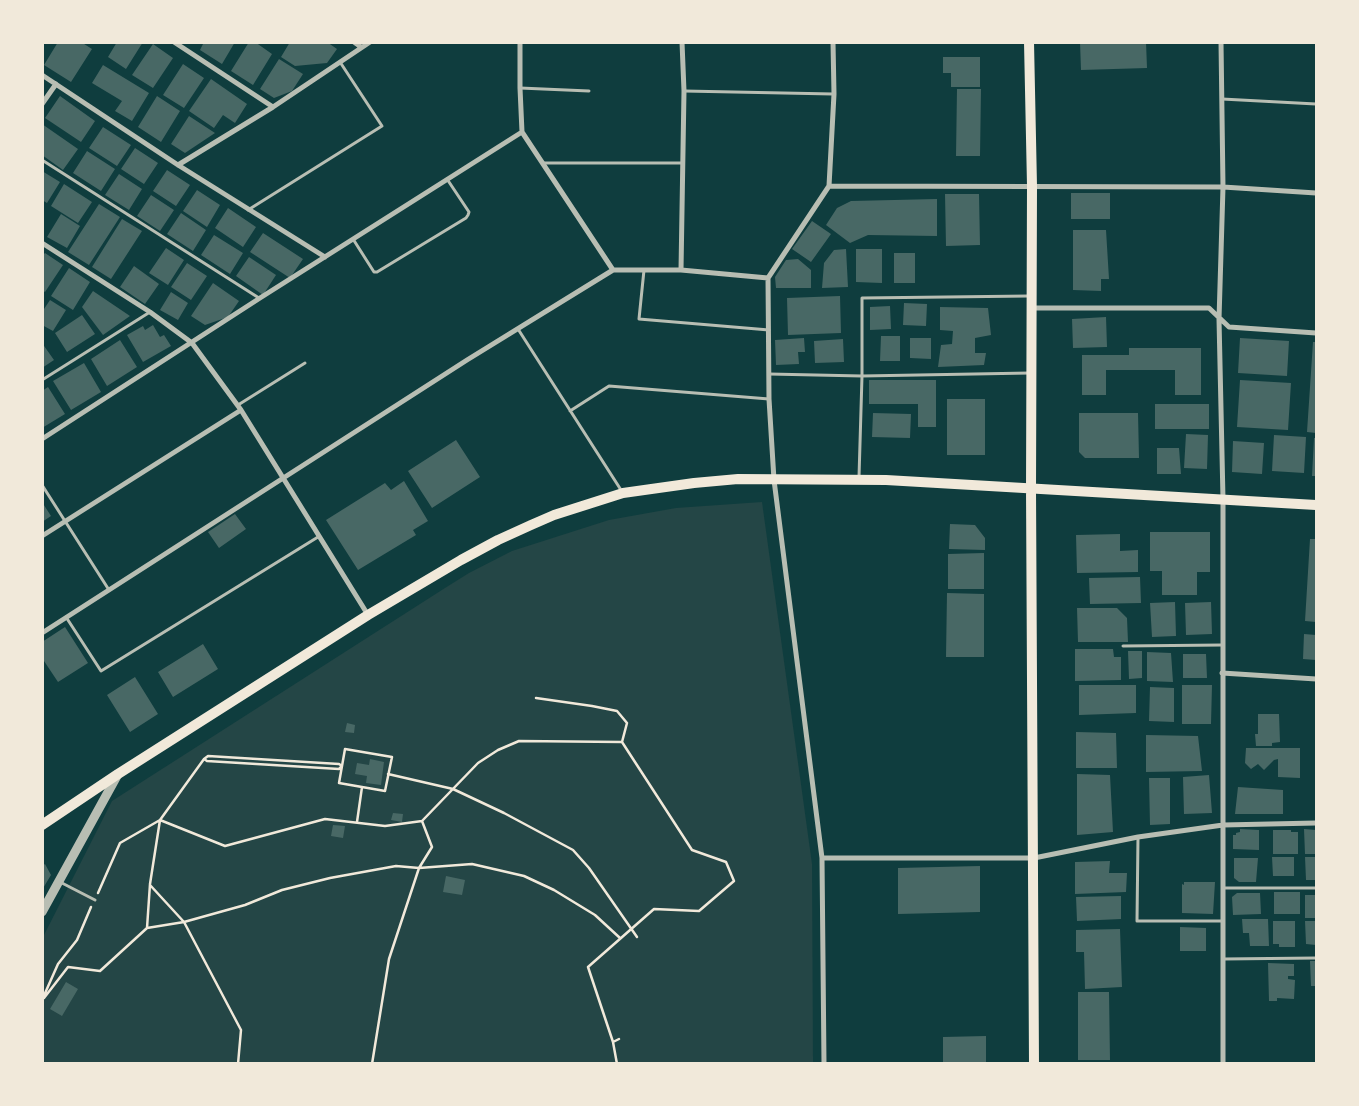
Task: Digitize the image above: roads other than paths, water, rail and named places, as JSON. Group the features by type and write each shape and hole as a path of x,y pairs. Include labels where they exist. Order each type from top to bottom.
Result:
{"main road":[{"path":"1030,42 1033,374 1031,489 1034,1064"},
{"path":"42,825 118,774 368,615 498,540 554,515 623,493 738,479 859,480 1316,505"}],"street":[{"path":"174,42 273,107"},
{"path":"354,42 366,44"},
{"path":"520,42 522,132 613,270"},
{"path":"681,270 684,92 682,42"},
{"path":"824,1064 822,858 774,480 768,400 768,278 829,186 834,94 833,42"},
{"path":"1221,42 1222,188 1220,319 1223,500 1223,1064"},
{"path":"178,165 273,107 366,44"},
{"path":"42,75 178,165 325,257"},
{"path":"42,104 56,84"},
{"path":"42,439 522,132"},
{"path":"829,186 1222,188 1316,193"},
{"path":"42,243 150,312 192,343 239,408 368,615"},
{"path":"42,633 283,477 613,270 681,270 768,278"},
{"path":"1032,308 1209,308 1229,328 1316,333"},
{"path":"42,536 239,408"},
{"path":"1222,673 1316,679"},
{"path":"42,912 118,774"},
{"path":"822,858 1034,858 1138,837 1223,825 1316,823"}],"lane":[{"path":"248,210 382,126 340,62"},
{"path":"520,88 589,91"},
{"path":"684,92 834,94"},
{"path":"1222,99 1316,104"},
{"path":"42,160 260,298"},
{"path":"543,163 683,163"},
{"path":"353,239 374,272 377,272 466,218 469,212 448,179"},
{"path":"644,269 639,319 769,330"},
{"path":"859,480 862,298 1032,296"},
{"path":"42,380 150,312"},
{"path":"518,328 623,493"},
{"path":"239,408 305,363"},
{"path":"768,374 862,376 1033,374"},
{"path":"570,411 609,386 768,400"},
{"path":"42,485 109,590"},
{"path":"66,617 101,671 318,537"},
{"path":"1123,646 1223,645"},
{"path":"1138,837 1137,921 1223,921"},
{"path":"58,882 95,900"},
{"path":"1223,888 1316,888"},
{"path":"1222,959 1316,958"}]}
